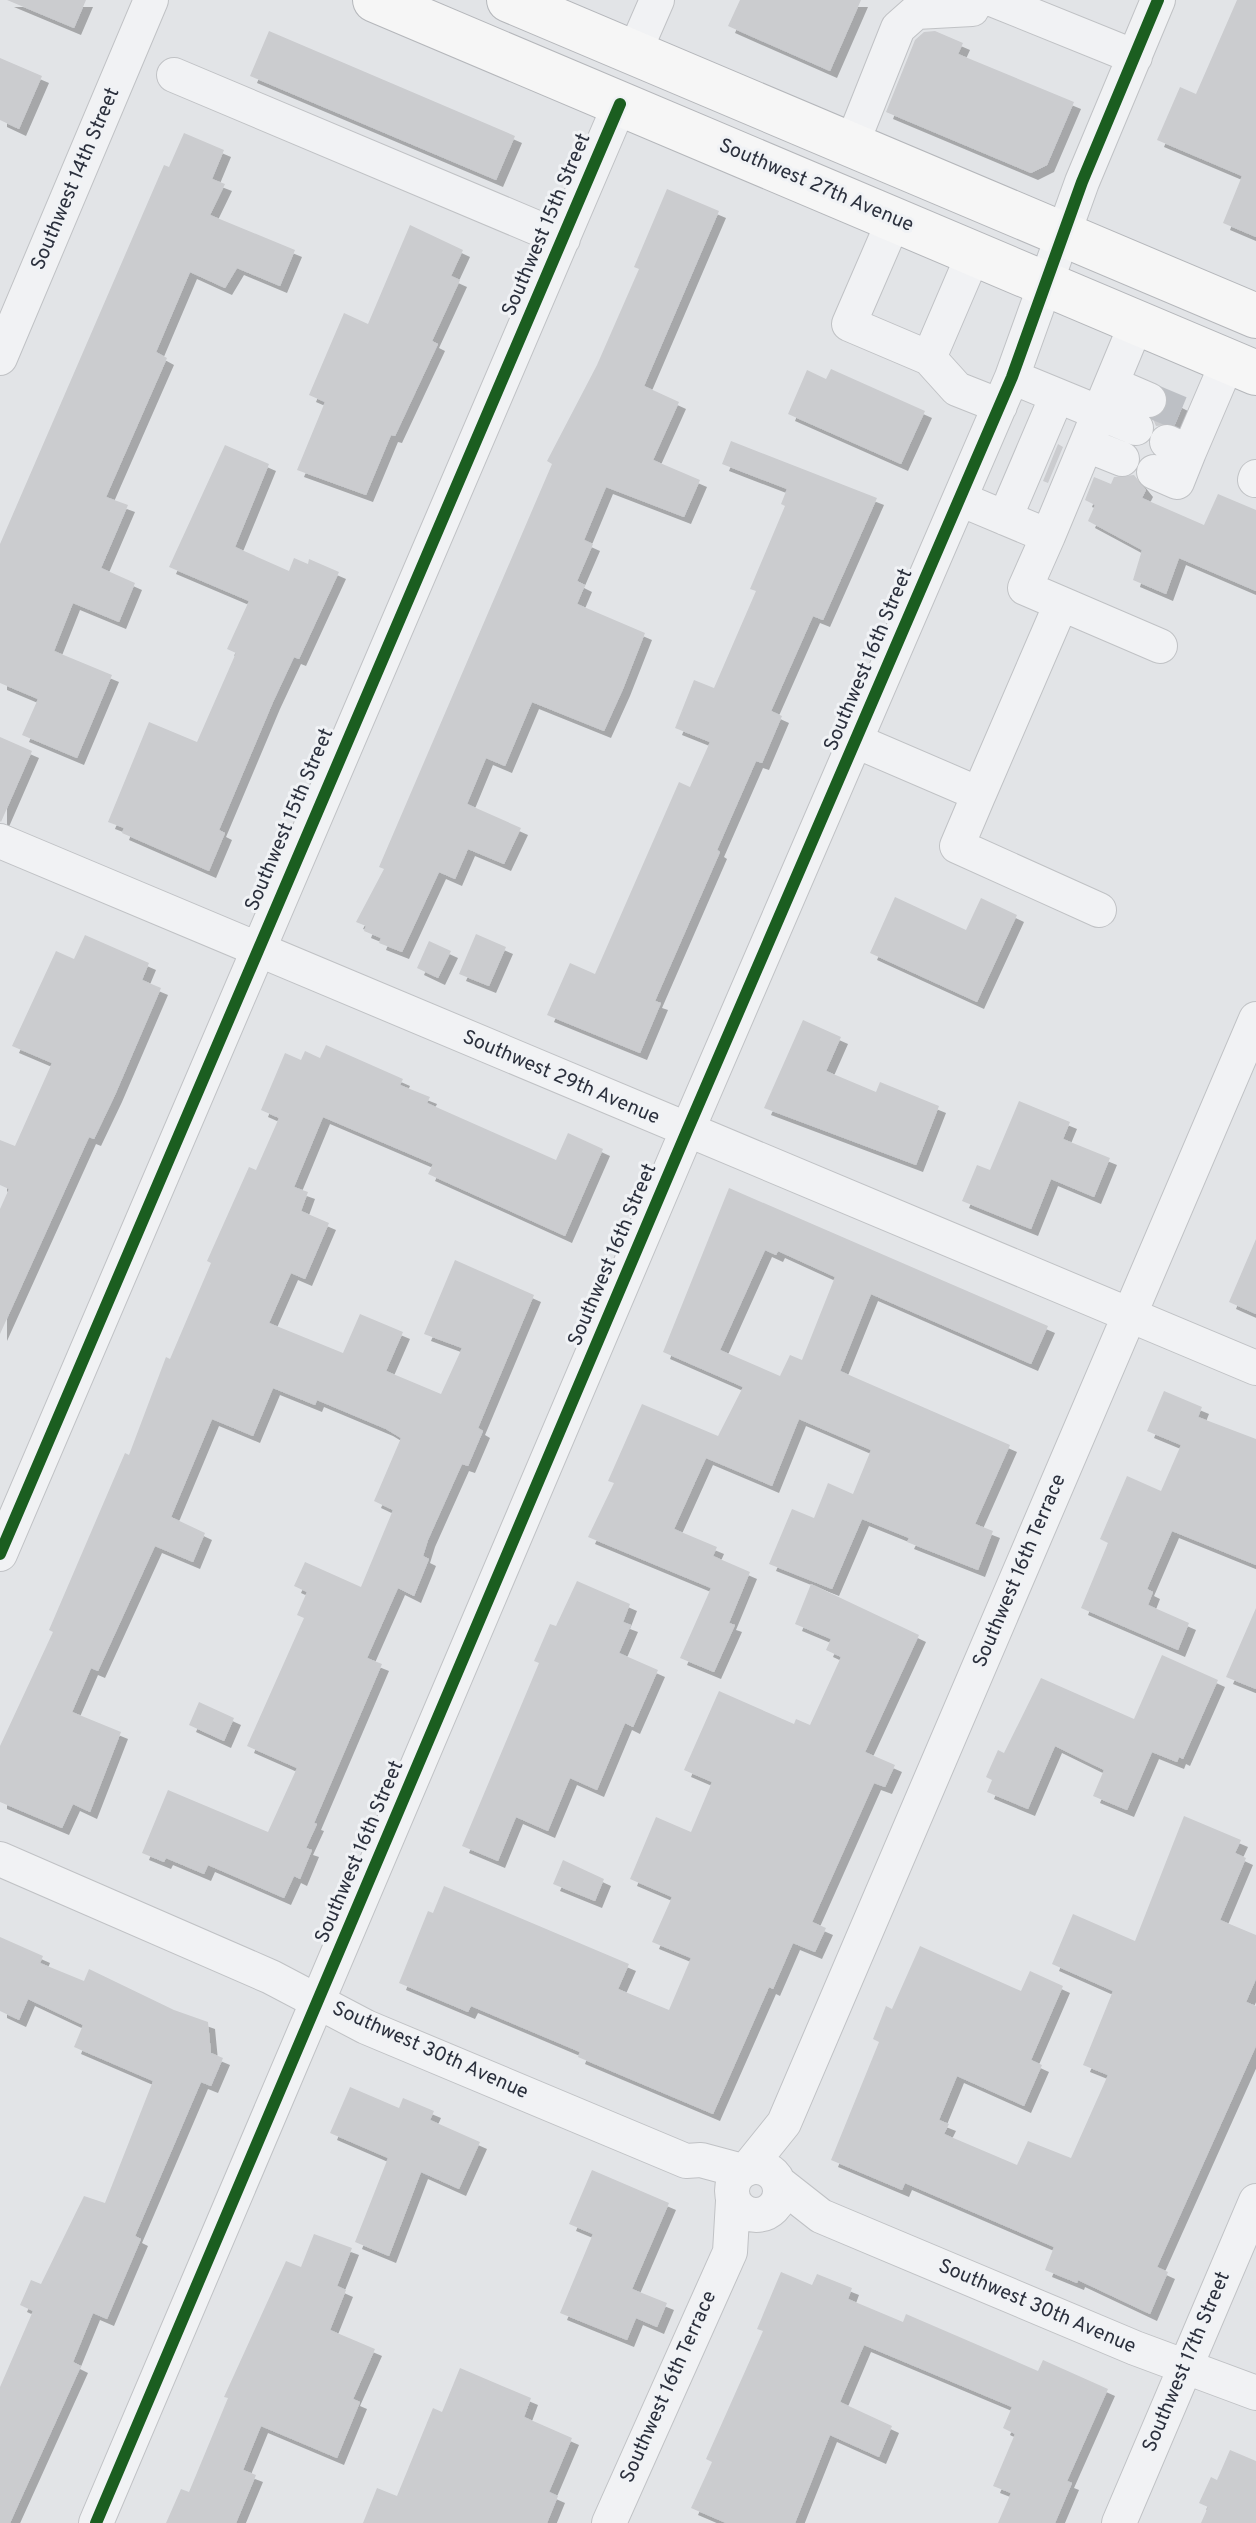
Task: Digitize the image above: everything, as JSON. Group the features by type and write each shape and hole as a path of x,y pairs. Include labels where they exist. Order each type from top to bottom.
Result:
{"highway":[{"name":"Southwest 27th Avenue","path":"375,0 1242,367"},
{"path":"509,0 1256,316"}],"street":[{"name":"Southwest 14th Street","path":"0,358 151,0"},
{"path":"634,53 657,0"},
{"path":"851,146 898,28 917,6 972,9 976,0"},
{"path":"994,0 1135,57"},
{"name":"Southwest 16th Street","path":"96,2523 687,1131 1006,391 1064,234 1158,0"},
{"path":"174,75 563,239"},
{"name":"Southwest 15th Street","path":"0,1554 620,104"},
{"path":"894,220 849,324 929,358 957,389 1106,399 1142,414"},
{"path":"929,358 974,253"},
{"path":"1137,322 1025,588 1160,646"},
{"path":"1178,440 1242,367"},
{"path":"1005,518 1057,396"},
{"path":"1087,445 1122,459"},
{"path":"960,499 1048,536"},
{"path":"1061,604 957,846 1099,910"},
{"path":"856,741 979,794"},
{"name":"Southwest 29th Avenue","path":"0,841 1256,1368"},
{"name":"Southwest 16th Terrace","path":"609,2523 730,2252 756,2228 755,2191 1256,1019"},
{"name":"Southwest 30th Avenue","path":"0,1859 271,1977 366,2027 686,2161 695,2172 821,2216 1256,2393"},
{"name":"Southwest 17th Street","path":"1119,2523 1256,2201"}],"building":[{"path":"7,0 86,0 74,28"},
{"path":"740,0 861,0 830,71 728,26"},
{"path":"1237,0 1256,0 1256,237 1223,223 1242,176 1157,140 1180,87 1196,94"},
{"path":"269,31 515,136 496,180 250,76"},
{"path":"935,31 963,43 958,54 1074,102 1047,165 1031,173 886,112 915,40 924,32"},
{"path":"0,58 42,76 19,129 0,120"},
{"path":"184,133 224,150 212,179 225,184 210,215 295,250 280,286 237,268 225,288 190,272 156,352 167,358 106,497 128,505 101,568 135,583 119,622 73,603 54,651 112,675 77,758 22,735 38,699 0,683 0,544 164,165 169,167"},
{"path":"667,189 719,211 644,386 679,402 653,460 700,480 684,517 606,487 584,540 593,544 577,581 585,585 577,604 645,633 623,689 604,731 532,702 505,766 486,758 467,804 521,828 504,864 468,849 455,879 439,872 402,952 379,943 381,938 364,931 366,926 356,922 384,869 379,867 552,464 547,461 597,365 639,269 634,267"},
{"path":"410,225 463,250 451,276 460,280 432,341 438,344 395,436 391,435 366,495 297,470 325,402 309,395 344,313 368,324"},
{"path":"831,369 925,411 901,464 788,414 807,370 826,379"},
{"path":"1169,398 1183,405 1175,424 1156,426 1153,419 1167,409"},
{"path":"731,441 877,498 823,620 813,616 771,711 782,716 762,763 756,761 717,850 720,852 655,1001 661,1003 640,1053 547,1015 570,963 595,974 679,782 690,787 710,742 675,728 694,680 714,688 756,591 750,589 785,506 781,504 787,489 722,464"},
{"path":"1058,444 1063,447 1048,483 1043,481"},
{"path":"225,445 269,464 235,547 289,571 294,558 308,564 309,559 339,572 299,659 294,657 273,702 219,830 225,833 209,871 122,833 124,828 108,822 149,722 197,742 236,653 227,649 249,601 169,567"},
{"path":"1134,475 1146,490 1142,498 1204,525 1218,494 1256,510 1256,591 1179,558 1166,594 1133,580 1142,550 1088,521 1095,505 1085,500 1094,477 1111,484 1114,477"},
{"path":"0,737 32,751 1,822 0,821"},
{"path":"895,897 966,930 981,898 1017,915 977,1002 870,953"},
{"path":"476,934 506,947 489,986 459,974"},
{"path":"85,935 149,963 142,980 161,988 115,1095 94,1139 89,1137 0,1334 0,1209 9,1189 0,1185 0,1140 15,1146 52,1063 12,1046 56,951 74,959"},
{"path":"429,941 451,951 438,978 417,968"},
{"path":"803,1020 841,1037 826,1071 876,1092 880,1082 939,1106 916,1165 764,1108"},
{"path":"326,1045 403,1079 400,1085 430,1097 427,1103 556,1160 568,1133 603,1149 565,1236 428,1174 433,1164 323,1117 294,1187 308,1192 301,1211 329,1223 305,1279 291,1273 269,1323 343,1353 360,1314 403,1332 386,1371 441,1394 462,1348 424,1334 455,1260 534,1295 478,1428 483,1431 468,1466 462,1464 428,1540 423,1556 429,1559 414,1596 398,1588 367,1658 382,1664 314,1823 317,1824 306,1848 312,1850 300,1879 294,1876 284,1898 208,1865 204,1874 166,1858 164,1862 142,1853 168,1790 268,1832 297,1768 247,1746 304,1618 297,1615 307,1592 294,1586 305,1562 361,1587 393,1510 374,1501 401,1438 386,1429 317,1400 315,1405 273,1388 253,1436 212,1419 171,1517 205,1533 193,1562 155,1546 98,1671 91,1668 72,1712 121,1732 90,1812 73,1804 62,1828 0,1802 0,1746 53,1632 49,1630 125,1453 129,1455 166,1357 170,1359 211,1263 207,1261 249,1167 256,1170 279,1118 261,1110 285,1053 301,1060 305,1051 320,1058"},
{"path":"1019,1101 1070,1122 1063,1139 1110,1158 1094,1197 1051,1179 1031,1229 962,1201 977,1165 990,1170"},
{"path":"729,1188 1048,1326 1031,1364 871,1294 840,1371 1010,1445 975,1524 993,1531 978,1570 907,1542 909,1538 862,1519 832,1589 769,1564 792,1509 814,1518 828,1483 853,1494 871,1450 799,1419 772,1486 706,1458 674,1529 717,1547 713,1556 750,1572 729,1623 735,1625 714,1672 680,1658 711,1588 588,1537 614,1483 608,1481 642,1404 718,1436 743,1387 663,1352","holes":["765,1250 776,1255 778,1251 835,1277 802,1360 790,1355 780,1376 720,1350"]},
{"path":"1256,1239 1256,1314 1229,1302"},
{"path":"1164,1391 1202,1407 1198,1417 1256,1439 1256,1565 1172,1531 1147,1589 1153,1592 1148,1605 1189,1623 1178,1650 1081,1608 1108,1543 1100,1539 1127,1476 1161,1491 1181,1445 1147,1431"},
{"path":"577,1581 630,1604 623,1622 631,1625 619,1653 658,1670 633,1727 625,1723 597,1790 570,1778 548,1831 516,1817 498,1861 462,1846 539,1663 534,1661 550,1624 556,1626"},
{"path":"811,1584 919,1635 865,1752 895,1765 885,1787 874,1783 812,1922 826,1928 815,1952 793,1943 773,1989 769,1987 713,2114 578,2057 580,2052 471,2006 468,2012 399,1983 428,1911 433,1913 444,1886 629,1964 618,1989 669,2010 691,1958 652,1942 672,1897 630,1879 656,1817 691,1832 712,1782 684,1770 719,1691 794,1724 796,1719 810,1725 841,1657 826,1650 831,1639 795,1624"},
{"path":"1256,1608 1256,1689 1226,1677"},
{"path":"1162,1655 1218,1680 1183,1759 1179,1757 1177,1762 1152,1752 1127,1810 1093,1796 1104,1770 1055,1746 1028,1809 987,1792 992,1780 986,1777 998,1750 1004,1753 1041,1678 1134,1719"},
{"path":"199,1702 234,1718 224,1741 189,1725"},
{"path":"1184,1816 1241,1840 1235,1853 1246,1858 1220,1920 1256,1935 1256,1979 1246,2002 1256,2006 1256,2046 1157,2267 1168,2272 1150,2314 1078,2280 1077,2283 1045,2270 1054,2247 905,2183 902,2190 831,2160 879,2042 873,2039 886,2006 892,2009 920,1946 1021,1991 1030,1971 1063,1986 1031,2060 1042,2065 1024,2106 957,2076 939,2120 949,2124 944,2134 1017,2165 1028,2141 1071,2158 1108,2075 1083,2065 1113,1991 1052,1964 1073,1914 1135,1941"},
{"path":"563,1860 604,1879 595,1901 553,1884"},
{"path":"0,1937 43,1956 40,1963 84,1981 89,1969 174,2010 208,2022 211,2053 223,2058 211,2086 201,2082 135,2236 141,2239 107,2319 93,2313 73,2362 81,2366 10,2523 0,2523 0,2387 33,2311 20,2305 31,2280 41,2284 84,2196 105,2203 153,2081 74,2047 83,2025 28,1999 19,2020 0,2011"},
{"path":"350,2087 399,2108 403,2098 434,2111 430,2120 480,2142 459,2189 421,2172 389,2256 355,2242 388,2158 330,2133"},
{"path":"592,2170 669,2203 632,2289 667,2303 657,2327 636,2318 627,2340 560,2313 593,2234 569,2224"},
{"path":"314,2234 352,2248 337,2286 346,2290 330,2330 375,2349 353,2399 360,2402 337,2458 261,2426 243,2470 256,2475 236,2523 166,2523 181,2489 189,2492 228,2398 224,2397 286,2261 301,2267"},
{"path":"781,2272 812,2285 817,2274 852,2288 848,2299 903,2322 906,2314 1038,2371 1043,2360 1108,2389 1067,2481 1072,2483 1055,2523 998,2523 1011,2493 993,2486 1015,2434 1003,2428 1012,2407 864,2345 840,2402 892,2426 879,2457 830,2435 795,2523 726,2523 691,2508 712,2462 706,2459 763,2331 757,2329"},
{"path":"460,2368 531,2398 524,2417 572,2438 549,2492 558,2496 547,2523 363,2523 377,2488 397,2496 433,2408 442,2412"},
{"path":"1230,2450 1256,2461 1256,2523 1201,2523 1208,2507 1199,2503 1211,2477 1217,2480"}],"tunnel":[{"path":"1149,400 1180,413"}],"cycle path":[{"path":"96,2523 687,1131 1012,377 1082,182 1158,0"},
{"path":"0,1554 620,104"}]}
